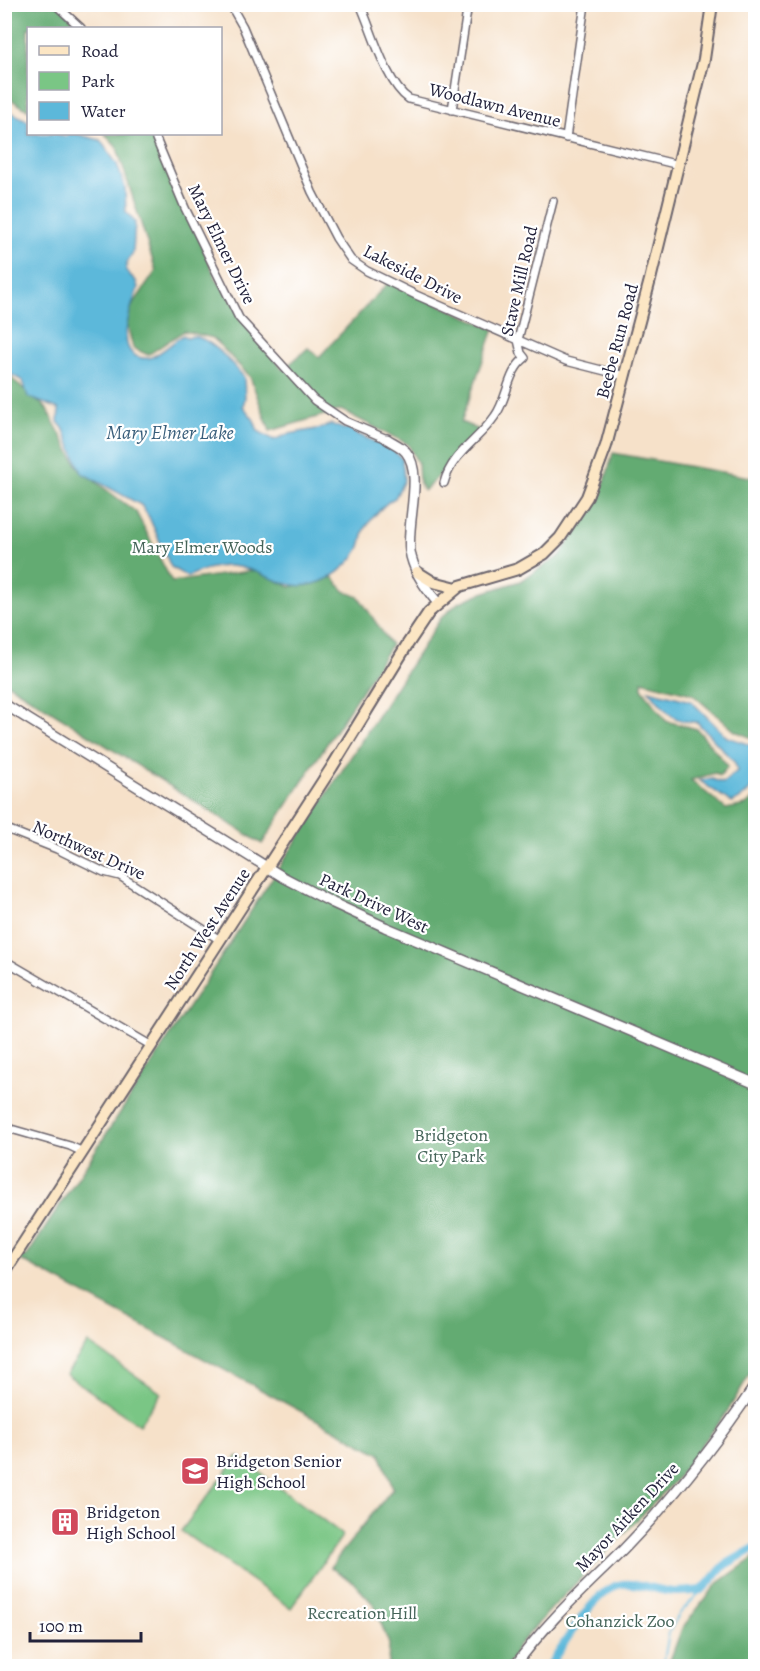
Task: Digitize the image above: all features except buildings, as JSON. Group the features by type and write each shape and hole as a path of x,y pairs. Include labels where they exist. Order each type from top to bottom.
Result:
{"main road":[{"name":"Beebe Run Road","path":"438,603 457,588 518,569 544,554 560,538 592,486 606,446 625,376 679,165 704,59 712,4"},
{"path":"417,572 433,582 457,588"},
{"name":"North West Avenue","path":"4,1273 332,767 407,645 429,612 438,603"}],"street":[{"path":"54,4 80,27"},
{"name":"Lakeside Drive","path":"230,4 243,27 312,192 347,255 368,271 566,361 625,376"},
{"name":"Woodlawn Avenue","path":"360,4 389,76 399,91 414,100 679,165"},
{"path":"452,110 468,4"},
{"path":"566,138 585,4"},
{"name":"Mary Elmer Drive","path":"154,135 185,208 239,318 314,400 345,421 387,439 405,451 414,468 409,539 412,560 417,572 438,603"},
{"name":"Stave Mill Road","path":"444,483 452,463 495,416 517,366 525,358 521,353 518,340 554,201"},
{"name":"Park Drive West","path":"4,704 313,894 756,1084"},
{"name":"Northwest Drive","path":"4,828 57,849 104,872 120,876 220,940"},
{"path":"4,960 152,1046"},
{"path":"4,1127 83,1152"},
{"name":"Mayor Aitken Drive","path":"515,1666 556,1615 624,1548 677,1491 756,1384"}],"green space":[{"path":"5,5 59,5 79,27 27,27 27,109 5,96"},
{"path":"106,135 153,135 216,278 283,370 308,348 319,357 389,282 494,329 461,422 482,431 424,491 419,483 418,464 408,444 341,410 270,431 250,377 213,338 184,331 148,355 133,348 125,316 156,271 117,148"},
{"path":"4,372 46,408 80,470 136,512 172,582 256,570 290,587 333,577 344,591 359,597 391,645 262,844 5,682"},
{"name":"Bridgeton City Park","path":"613,453 755,478 756,711 752,738 735,731 692,694 642,681 642,688 666,721 697,729 728,766 720,776 715,773 691,780 726,809 746,805 755,797 755,1365 729,1409 674,1482 551,1609 519,1645 507,1666 388,1666 389,1644 374,1605 352,1581 330,1567 393,1488 380,1454 15,1257 27,1256 441,618 458,603 520,581 560,556 605,481"},
{"path":"88,1343 161,1393 139,1425 66,1374"},
{"path":"238,1456 343,1535 291,1608 181,1531"},
{"path":"755,1557 755,1666 668,1666 682,1628 717,1584"}],"water":[{"name":"Mary Elmer Lake","path":"5,109 27,120 27,135 65,137 80,135 100,140 117,164 125,188 126,212 135,222 133,253 127,261 126,271 136,281 138,288 126,333 129,349 134,355 143,358 152,357 183,335 188,338 193,336 200,338 221,352 244,377 243,406 254,420 258,431 274,440 331,424 344,429 349,428 393,450 402,459 404,480 395,498 382,507 369,522 361,544 350,561 329,578 301,586 231,566 208,568 187,577 171,567 149,517 141,505 82,473 63,428 58,422 59,409 28,397 23,381 5,371"},
{"path":"649,690 691,701 727,737 755,746 756,774 748,793 732,803 699,780 712,779 723,783 737,771 735,763 697,722 681,720 669,714"}],"waterway":[{"path":"549,1666 589,1608 609,1589 618,1585 631,1584 674,1592 702,1590 725,1565 756,1547"},
{"path":"663,1666 669,1632 680,1613 702,1590"}],"place":[{"name":"Bridgeton Senior High School","path":"195,1471"},
{"name":"Bridgeton High School","path":"65,1522"}],"park label":[{"name":"Mary Elmer Woods","path":"202,547"},
{"name":"Recreation Hill","path":"362,1613"},
{"name":"Cohanzick Zoo","path":"620,1621"}]}
